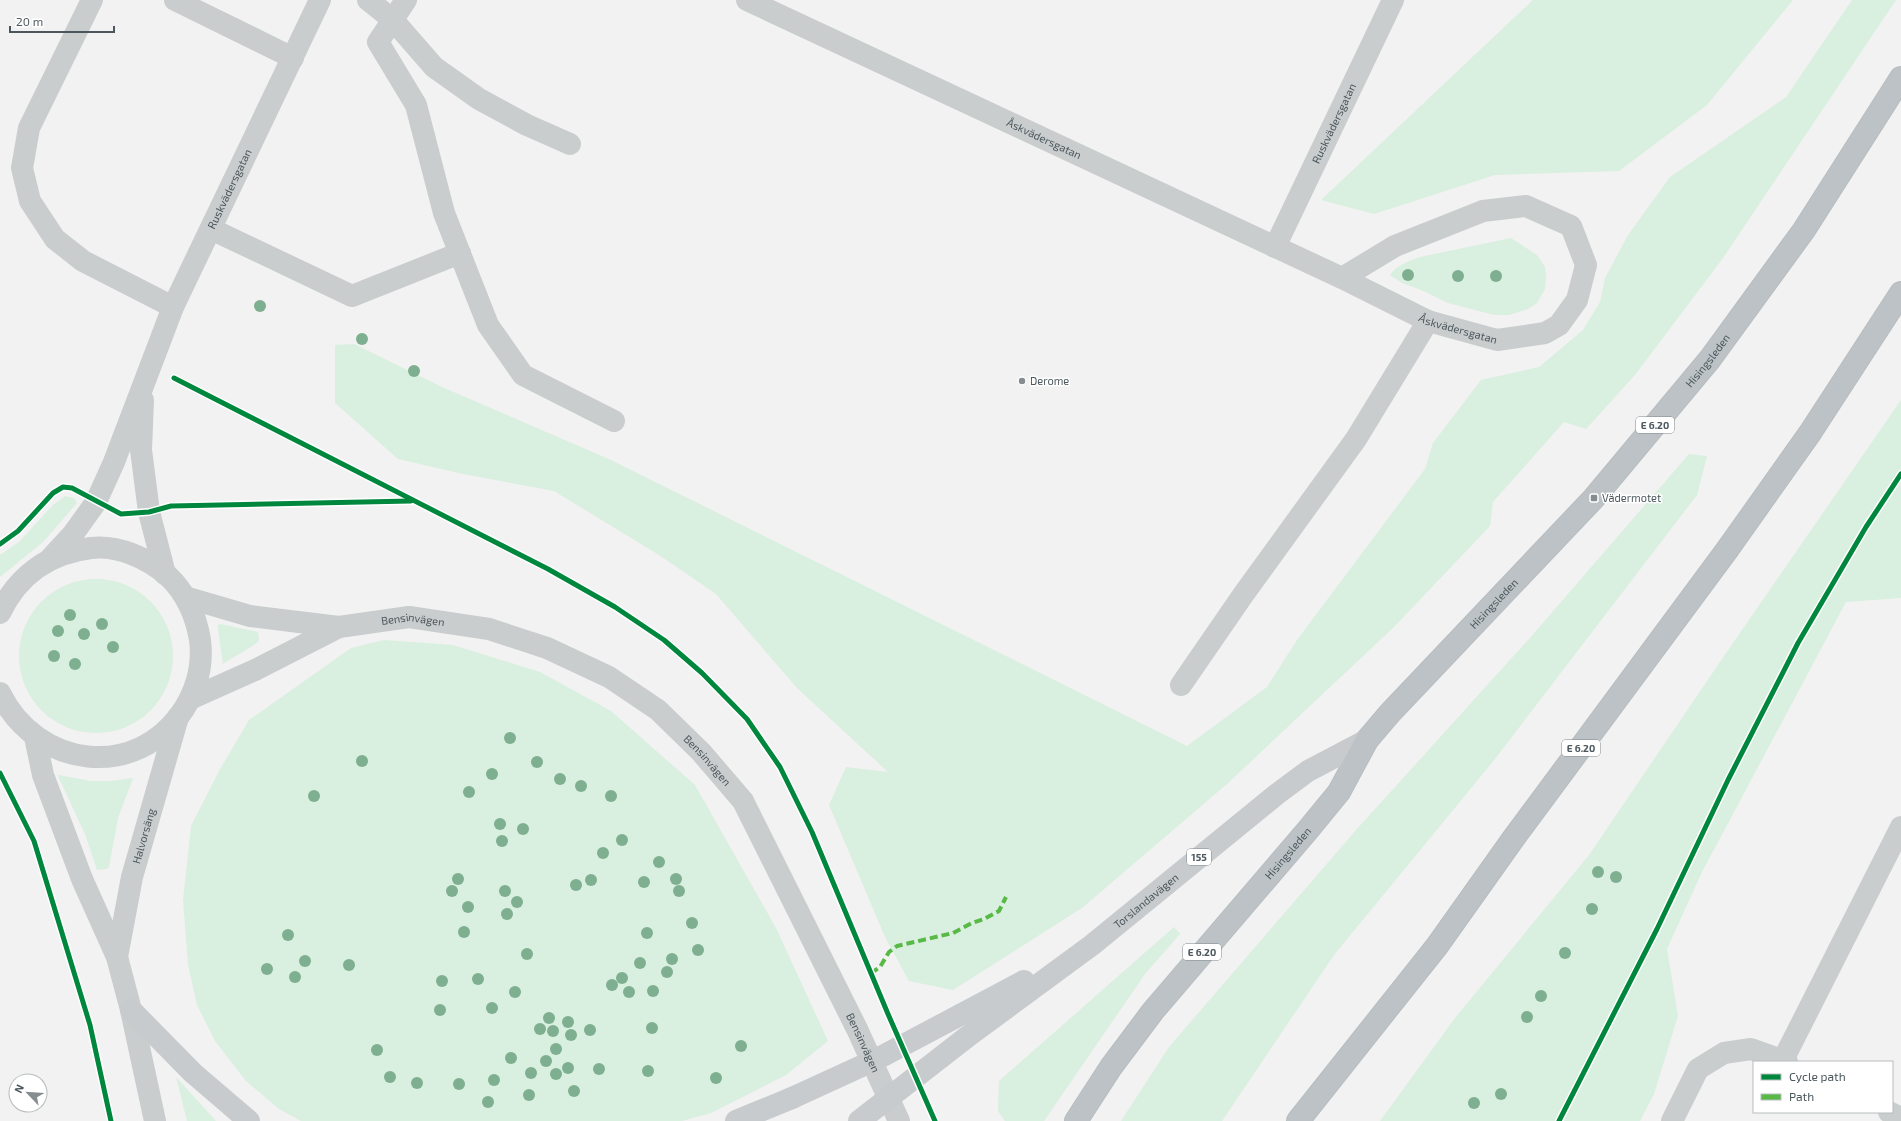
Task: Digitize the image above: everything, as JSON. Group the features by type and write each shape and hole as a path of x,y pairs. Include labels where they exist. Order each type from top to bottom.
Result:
{"highway":[{"name":"Hisingsleden","path":"1076,1121 1111,1067 1153,1011 1339,792 1367,740 1390,713 1594,498 1710,359 1804,230 1901,78"},
{"name":"E 6.20","path":"1298,1121 1437,946 1513,839 1718,563 1810,433 1901,293"}],"main road":[{"name":"Torslandavägen","path":"859,1121 967,1037 1092,945 1308,770 1367,740"},
{"path":"736,1121 792,1098 877,1059 1092,945"},
{"path":"131,1010 193,1073 249,1121"}],"street":[{"path":"92,0 29,128 22,168 30,201 55,239 83,261 172,307"},
{"path":"176,0 293,58"},
{"name":"Ruskvädersgatan","path":"50,559 73,534 96,502 114,462 143,381 172,307 320,0"},
{"path":"368,0 393,20 434,67 479,99 527,125 570,144"},
{"path":"406,0 378,42 416,105 444,213 488,325 523,375 614,421"},
{"name":"Åskvädersgatan","path":"747,0 1342,278 1428,321 1497,340 1545,334 1559,325 1577,300 1586,265 1570,226 1526,206 1483,211 1395,246 1342,278"},
{"name":"Ruskvädersgatan","path":"1275,247 1393,0"},
{"path":"210,228 352,296 460,253"},
{"path":"1182,685 1243,595 1356,439 1428,321"},
{"name":"Ruskvädersgatan","path":"143,381 141,450 149,512 165,574"},
{"path":"2,605 25,576 50,559 79,550 94,548 110,549 139,557 165,574"},
{"name":"Halvorsäng","path":"116,957 132,877 184,708 196,682 200,665 201,647 193,612 185,597 165,574"},
{"name":"Bensinvägen","path":"185,597 250,616 339,627 409,617 490,629 547,648 609,676 658,710 701,752 743,801 857,1029 899,1121"},
{"name":"Bensinvägen","path":"184,708 339,627"},
{"path":"0,693 14,718 35,737 63,752 95,757 111,756 134,750 155,739 184,708"},
{"name":"Halvorsäng","path":"35,737 43,775 82,879 116,957 131,1010 155,1121"},
{"path":"1672,1121 1698,1069 1724,1053 1751,1049 1785,1061 1901,827"},
{"path":"1891,1113 1901,1118"}],"green space":[{"path":"1533,0 1793,0 1707,105 1619,171 1495,175 1374,214 1321,200"},
{"path":"1852,0 1896,0 1723,258 1635,375 1586,429 1564,422 1493,502 1490,526 1394,627 1227,784 1082,908 953,990 909,981 885,937 829,805 846,767 888,772 797,688 716,594 659,555 554,491 463,474 398,459 335,403 335,345 354,344 442,387 611,460 1187,746 1267,687 1297,640 1425,469 1433,443 1481,380 1539,367 1583,330 1600,302 1605,278 1628,235 1670,177 1786,97"},
{"path":"1511,238 1537,255 1545,267 1546,276 1545,289 1537,303 1528,309 1509,315 1494,315 1448,303 1402,283 1390,275 1400,266 1420,257"},
{"path":"1901,400 1901,598 1846,602 1702,872 1667,949 1678,1016 1654,1094 1640,1121 1380,1121 1455,1018 1589,855 1724,656"},
{"path":"1689,454 1707,456 1697,495 1495,759 1334,955 1222,1121 1121,1121 1169,1047 1356,830 1529,639"},
{"path":"65,496 74,498 77,503 43,542 0,577 0,555 19,542 53,505"},
{"path":"88,579 104,579 126,585 151,601 167,626 172,641 172,671 167,686 151,711 139,720 118,730 104,733 88,733 74,730 60,724 47,716 36,705 22,678 19,664 19,648 22,634 28,620 36,607 47,596 74,582"},
{"path":"220,624 258,632 259,640 253,646 223,664 218,629 218,625"},
{"path":"384,640 453,645 540,672 611,711 695,785 776,928 828,1041 786,1075 711,1113 682,1121 301,1121 279,1109 246,1081 215,1041 197,1005 188,965 183,900 191,826 219,771 249,720 351,648"},
{"path":"58,776 91,781 111,781 133,778 118,818 109,867 106,869 97,870 85,834"},
{"path":"1174,927 1180,934 1145,974 1044,1121 1005,1121 998,1111 999,1081"},
{"path":"176,1077 215,1120 216,1121 187,1121"}],"marked path":[{"path":"871,973 880,967 889,952 897,946 953,933 999,911 1006,897"}],"cycle path":[{"path":"174,378 548,569 615,607 664,640 702,673 747,719 780,767 812,832 888,1014 935,1121"},
{"path":"1559,1121 1657,929 1728,780 1798,643 1866,527 1901,474"},
{"path":"0,544 18,531 53,493 63,487 72,488 121,514 149,512 171,506 411,501"},
{"path":"0,773 34,841 90,1025 111,1121"}],"place":[{"name":"Derome","path":"1022,381"},
{"name":"Vädermotet","path":"1594,498"}]}
